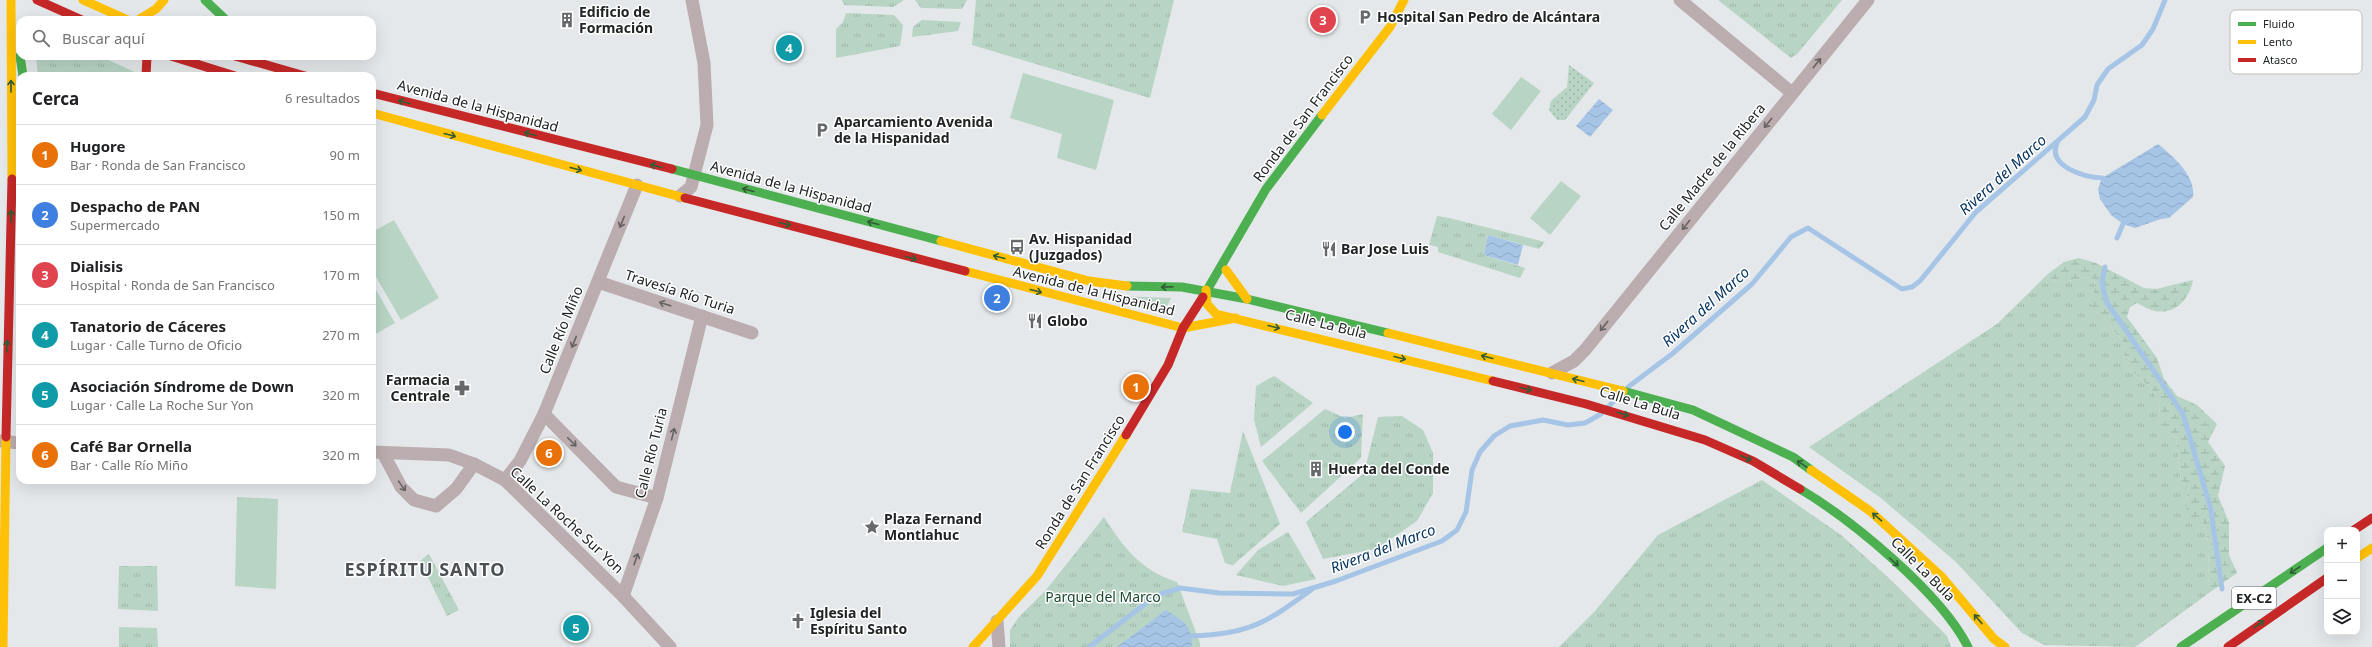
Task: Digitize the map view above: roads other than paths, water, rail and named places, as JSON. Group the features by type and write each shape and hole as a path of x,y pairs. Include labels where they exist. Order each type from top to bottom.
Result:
{"main road":[{"path":"3,647 3,441 12,177 11,0"},
{"path":"37,0 73,16"},
{"path":"82,0 119,16"},
{"path":"145,16 156,9 164,0"},
{"path":"206,0 222,16"},
{"name":"Ronda de San Francisco","path":"1168,365 1183,328 1228,256 1266,189 1390,27 1404,0"},
{"path":"11,45 16,51"},
{"path":"21,60 22,72"},
{"path":"146,72 147,60"},
{"path":"183,60 218,72"},
{"path":"249,60 291,72"},
{"path":"268,60 277,68"},
{"name":"Avenida de la Hispanidad","path":"376,94 694,175 1089,281 1138,288 1182,287 1206,290"},
{"name":"Avenida de la Hispanidad","path":"376,114 637,185 1080,302 1183,328 1196,328"},
{"path":"12,177 16,171"},
{"name":"Ronda de San Francisco","path":"973,647 1037,576 1062,539 1168,365 1196,328 1208,309 1217,293 1226,270 1228,256"},
{"path":"1226,270 1247,299"},
{"path":"1206,290 1205,302 1208,309"},
{"name":"Calle La Bula","path":"1206,290 1605,386 1693,410 1793,457 1870,511 1907,543 1941,576 1994,639 2005,647"},
{"name":"Calle La Bula","path":"1208,309 1216,314 1586,404 1705,440 1754,462 1825,504 1869,539 1916,582 1947,616 1968,647"},
{"name":"Calle La Bula","path":"1196,328 1219,320 1236,318"},
{"path":"2358,527 2372,518"},
{"path":"2360,556 2372,548"},
{"name":"EX-C2","path":"2181,647 2324,550"},
{"name":"EX-C2","path":"2228,647 2266,619 2324,580"}],"street":[{"path":"680,196 691,187 707,125 704,63 692,0"},
{"path":"1680,0 1792,93"},
{"name":"Calle Madre de la Ribera","path":"1552,373 1568,365 1581,354 1868,0"},
{"name":"Calle Río Miño","path":"505,480 520,461 544,414 637,185"},
{"path":"1080,302 1089,281"},
{"name":"Travesía Río Turia","path":"598,282 752,333"},
{"name":"Calle Río Turia","path":"623,596 657,498 702,316"},
{"path":"544,414 616,487 657,498"},
{"path":"3,441 16,443"},
{"path":"378,452 401,487 414,500 436,506 461,484 474,464"},
{"name":"Calle La Roche Sur Yon","path":"378,452 449,455 474,464 505,480 623,596 670,647"},
{"path":"997,621 999,647"}],"water":[{"path":"1599,99 1613,110 1590,137 1576,126"},
{"path":"2158,144 2177,161 2187,174 2193,189 2193,197 2169,218 2161,219 2135,228 2123,224 2111,215 2100,199 2098,189 2102,178"},
{"path":"1488,235 1523,245 1518,265 1484,255"},
{"path":"1166,610 1186,624 1189,628 1192,639 1192,647 1117,647"}],"waterway":[{"name":"Rivera del Marco","path":"1628,387 1672,354 1752,284 1791,237 1808,228 1902,289 1912,287 1920,281 1976,212 2085,117 2094,100 2097,85 2108,69 2142,45 2153,29 2165,0"},
{"path":"2057,143 2055,151 2057,158 2062,164 2078,173 2102,178"},
{"path":"2117,238 2123,224"},
{"path":"2105,267 2102,282 2106,301 2183,414 2211,510 2222,589"},
{"name":"Rivera del Marco","path":"1608,407 1621,394"},
{"name":"Rivera del Marco","path":"1089,647 1145,604 1161,594 1180,588 1219,593 1293,594 1336,581 1442,541 1457,530 1466,512 1472,470 1480,452 1494,436 1510,426 1543,420 1568,425 1585,423 1601,414"},
{"name":"Rivera del Marco","path":"1192,636 1228,633 1256,625 1269,619 1311,590"}],"place":[{"name":"Hospital San Pedro de Alcántara","path":"1365,17"},
{"name":"Edificio de Formación","path":"567,20"},
{"name":"Dialisis","path":"1323,20"},
{"name":"Tanatorio de Cáceres","path":"789,48"},
{"name":"Aparcamiento Avenida de la Hispanidad","path":"822,130"},
{"name":"Av. Hispanidad (Juzgados)","path":"1017,247"},
{"name":"Bar Jose Luis","path":"1329,249"},
{"name":"Despacho de PAN","path":"997,298"},
{"name":"Globo","path":"1035,321"},
{"name":"Hugore","path":"1136,387"},
{"name":"Farmacia Centrale","path":"462,388"},
{"name":"Café Bar Ornella","path":"549,453"},
{"name":"Huerta del Conde","path":"1316,469"},
{"name":"Plaza Fernand Montlahuc","path":"872,527"},
{"name":"Iglesia del Espíritu Santo","path":"798,621"},
{"name":"Asociación Síndrome de Down","path":"576,628"}],"district":[{"name":"ESPÍRITU SANTO","path":"425,570"}],"park label":[{"name":"Parque del Marco","path":"1103,597"}]}
